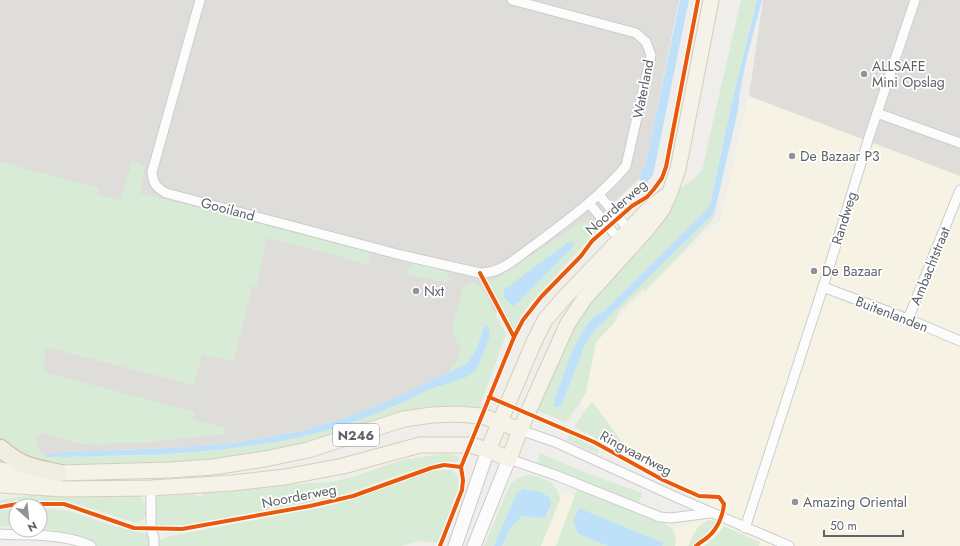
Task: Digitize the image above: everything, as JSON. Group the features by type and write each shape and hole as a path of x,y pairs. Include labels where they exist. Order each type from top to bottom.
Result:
{"highway":[{"path":"0,448 11,458 25,466 62,481"}],"main road":[{"name":"Noorderweg","path":"0,470 62,481 151,488 232,483 285,477 343,466 420,445 470,445 488,450 509,459 520,430 567,325 649,209 670,192 678,169 711,0"},
{"name":"Noorderweg","path":"488,450 534,342 545,320 563,299 628,240"},
{"name":"Noorderweg","path":"0,485 62,481 213,467 258,460 308,450 404,419 432,415 456,414 482,416 520,430"},
{"path":"455,546 488,450"},
{"path":"474,546 509,459"},
{"name":"Noorderweg","path":"0,496 62,481"}],"street":[{"name":"Gooiland","path":"200,0 152,172 152,181 157,188 166,193 401,254 480,273 490,272"},
{"name":"Waterland","path":"490,272 505,266 589,203 615,180 626,166 651,55 646,42 636,33 512,0"},
{"name":"Randweg","path":"744,528 823,287 877,113 915,0"},
{"path":"877,113 960,143"},
{"name":"Ambachtstraat","path":"908,319 960,190"},
{"path":"598,195 628,240"},
{"path":"589,203 608,227 628,240"},
{"name":"Buitenlanden","path":"823,287 908,319 960,341"},
{"name":"Ringvaartweg","path":"520,430 555,442 710,513 789,546"},
{"path":"509,459 555,475 660,517 671,518 710,513"},
{"path":"151,488 151,529 154,538 154,546"},
{"path":"0,534 68,538 91,546"}],"shaded area":[{"path":"0,0 679,0 646,163 639,179 485,324 463,366 390,400 353,415 301,431 234,443 174,448 63,452 44,455 37,445 36,436 43,174 0,162"},
{"path":"763,0 960,0 960,176 749,96"},
{"name":"De Bazaar","path":"749,93 881,138 960,169 960,546 513,546 536,525 549,529 563,493 670,530 700,520 707,504 636,467 620,456 581,403 588,347 721,219"}],"green space":[{"path":"741,0 757,0 733,98 710,205 705,212 604,311 594,317 585,328 572,354 564,375 561,406 585,345 592,333 716,206 715,215 711,222 645,291 643,289 619,311 615,322 596,342 586,393 566,422 536,410 570,334 591,298 677,194 680,188 692,181 702,170"},
{"path":"0,162 99,188 97,195 120,200 132,162 136,162 145,166 140,193 372,252 368,265 267,238 256,287 252,286 234,361 202,355 194,385 45,347 44,372 195,412 193,419 224,428 225,434 141,443 113,443 104,445 80,444 44,433 36,436 37,445 46,457 168,454 260,445 326,430 453,381 477,368 487,326 483,328 479,344 473,356 464,364 449,372 457,362 461,350 453,333 453,324 463,288 473,282 478,284 482,289 506,334 479,409 232,458 110,466 42,465 2,442 0,439"},
{"path":"588,221 595,224 599,229 530,303 513,330 486,281 496,279 580,223","holes":["569,242 574,246 519,302 504,290"]},
{"path":"415,262 446,272 450,280 448,283 445,283 407,274 406,271"},
{"path":"592,401 633,457 574,427"},
{"path":"570,434 599,450 598,454 566,440"},
{"path":"540,453 589,474 642,493 638,505 537,463"},
{"path":"441,454 454,455 460,458 457,462 441,462 401,474 335,498 183,525 155,526 155,497 196,494 198,497 201,497 203,495 202,492 258,486 330,482 353,477 402,460"},
{"path":"451,470 458,476 458,489 437,543 420,541 400,546 158,546 159,541 167,537 333,505 429,471"},
{"path":"528,475 540,477 552,483 557,490 560,499 541,546 502,546 510,529 523,515 544,518 548,515 551,503 546,494 539,493 516,494 494,546 484,546 511,483 518,478"},
{"path":"578,487 658,519 669,527 674,533 676,541 675,546 662,546 663,543 579,508 573,522 578,534 608,546 556,546"},
{"path":"36,494 138,494 144,501 146,514 141,521 136,523 67,501 48,502 48,498 12,498"},
{"path":"8,499 8,503 0,503 0,500"},
{"path":"8,509 8,526 0,526 0,510"},
{"path":"48,509 69,511 114,526 148,534 150,546 97,546 83,538 55,534 55,530 48,530"},
{"path":"708,520 716,521 708,532 693,546 688,546 698,528"},
{"path":"724,526 760,542 759,546 704,546 716,536"}],"water":[{"path":"680,0 689,0 653,175 647,182 641,182 639,179 646,163"},
{"path":"757,0 762,0 747,57 740,91 738,110 716,206 711,216 592,333 585,345 561,406 554,406 554,401 570,357 580,335 586,326 594,317 604,311 705,212 710,205 733,98"},
{"path":"570,241 574,243 574,246 519,302 512,306 504,297 504,290"},
{"path":"487,326 490,334 489,340 477,368 469,376 427,390 378,412 335,428 301,437 231,449 160,454 46,457 44,455 63,452 174,448 234,443 301,431 353,415 390,400 463,366 474,354 483,328"},
{"path":"523,489 542,493 550,498 551,502 547,514 544,518 523,516 510,529 502,546 494,546 516,494"},
{"path":"579,508 664,543 662,546 608,546 578,534 573,522"}],"cycle path":[{"path":"461,467 514,337 523,320 541,297 581,256 592,241 632,206 647,197 662,178 666,167 698,0"},
{"path":"480,273 514,337"},
{"path":"489,397 594,442 663,480 699,496 719,497 724,504 720,521 712,533 696,546"},
{"path":"0,507 17,504 64,504 134,528 182,529 310,506 353,496 431,468 444,465 461,467"},
{"path":"440,546 462,490 463,480 461,467"}],"place":[{"name":"ALLSAFE Mini Opslag","path":"864,74"},
{"name":"De Bazaar P3","path":"792,156"},
{"name":"De Bazaar","path":"814,271"},
{"name":"Nxt","path":"416,291"},
{"name":"Amazing Oriental","path":"795,502"}]}
